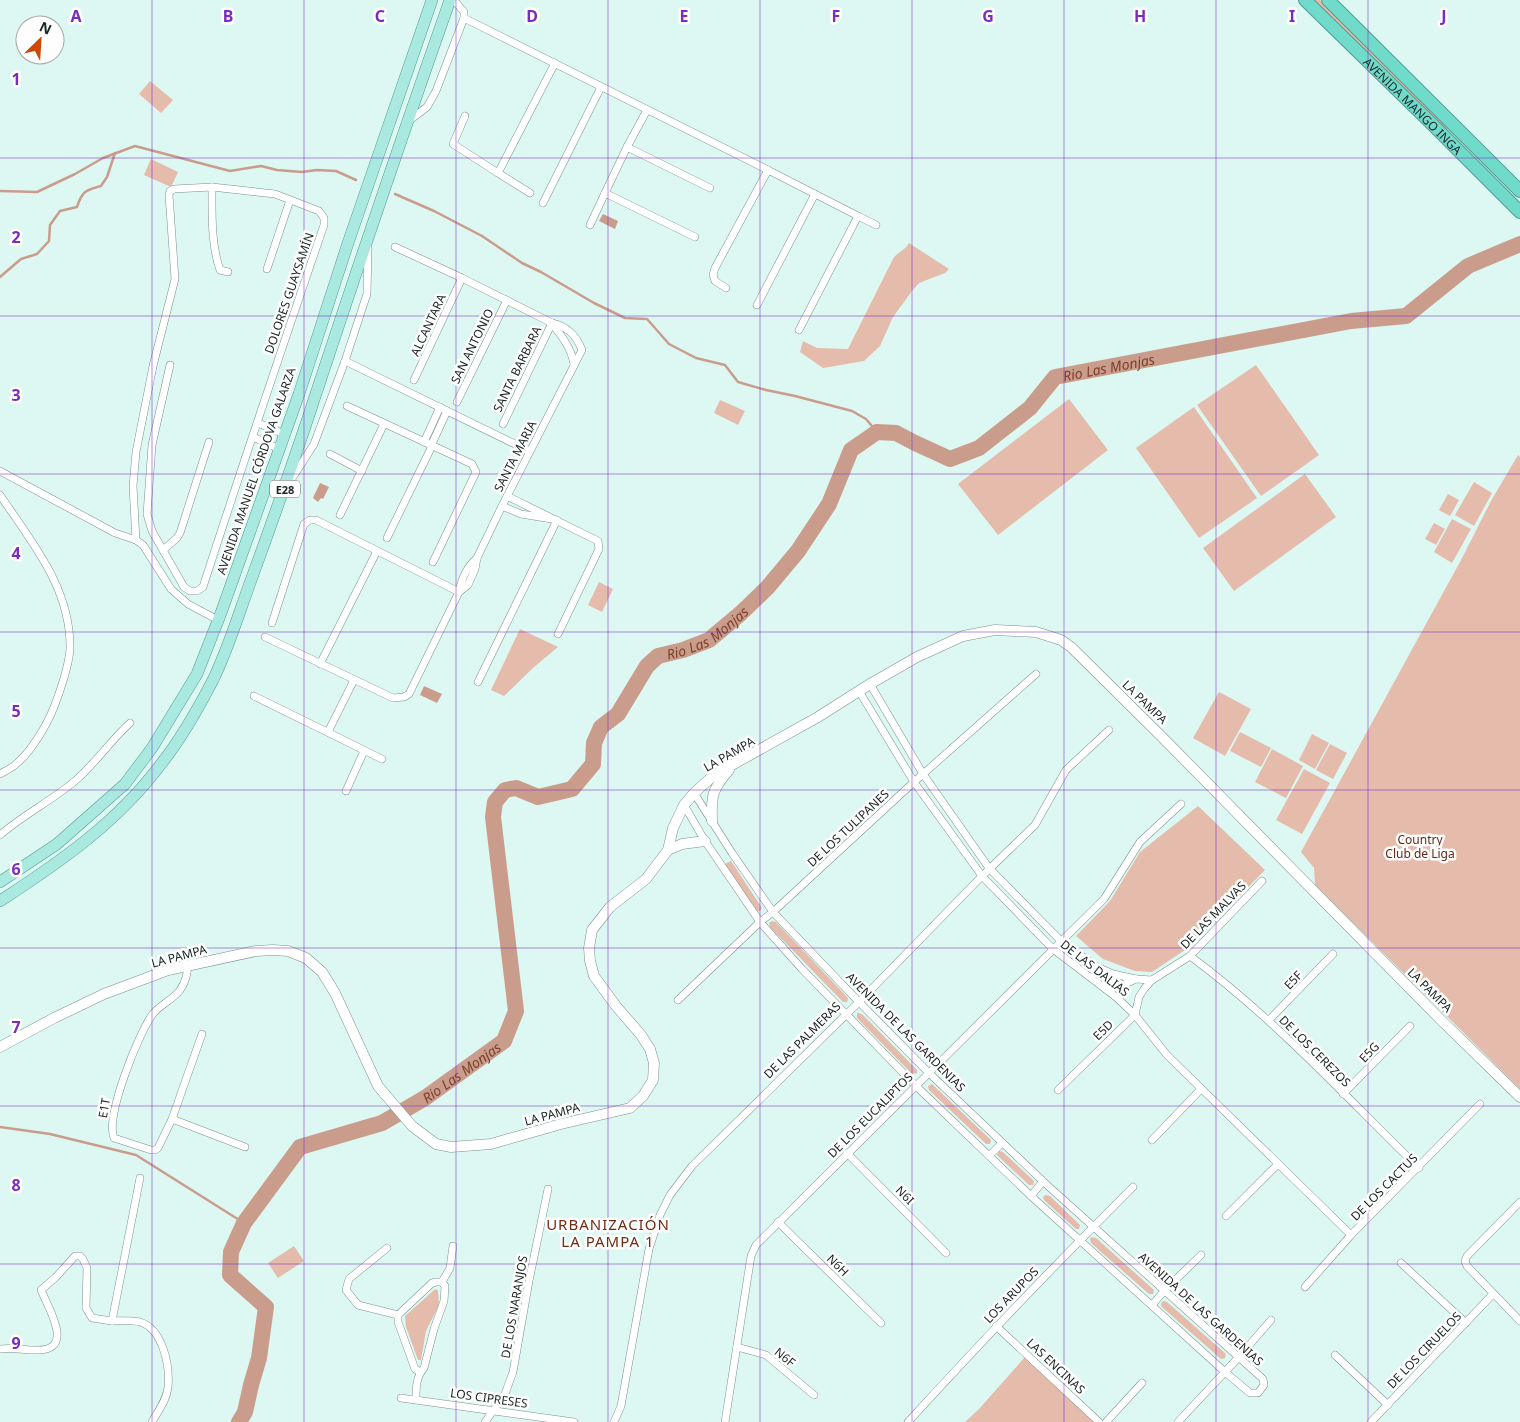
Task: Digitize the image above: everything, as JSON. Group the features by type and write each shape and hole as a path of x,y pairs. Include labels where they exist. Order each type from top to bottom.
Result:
{"highway":[{"name":"AVENIDA MANGO INGA","path":"1306,0 1520,212"},
{"name":"AVENIDA MANGO INGA","path":"1328,0 1520,191"}],"main road":[{"name":"AVENIDA MANUEL CÓRDOVA GALARZA","path":"0,882 58,844 125,784 152,748 197,674 284,434 432,0"},
{"name":"E28","path":"0,901 55,865 99,831 124,807 161,764 183,732 214,679 235,627 284,491 368,238 452,0"}],"street":[{"path":"409,120 427,108 436,91 464,18 464,12 452,0"},
{"path":"464,18 876,224"},
{"path":"498,173 555,63"},
{"path":"543,203 601,87"},
{"path":"590,225 647,110"},
{"path":"465,116 453,144 530,193"},
{"path":"628,147 710,188"},
{"path":"726,288 715,281 713,275 715,268 768,170"},
{"path":"212,187 212,216 216,261 220,270 228,272"},
{"name":"DOLORES GUAYSAMÍN","path":"136,540 133,504 136,452 153,366 175,279 170,191 174,189 212,187 275,194 319,211 324,218 324,225 203,587 197,591 190,591 184,587 152,531 147,514 152,445 170,365"},
{"path":"605,193 695,237"},
{"path":"757,305 815,194"},
{"path":"267,269 290,200"},
{"path":"799,330 858,216"},
{"path":"284,491 314,444 345,361 367,294 368,238"},
{"name":"SANTA MARIA","path":"354,680 393,698 404,697 409,694 459,592 461,581 468,566 477,558 582,350 570,330 395,247"},
{"name":"ALCANTARA","path":"414,380 462,278"},
{"name":"SAN ANTONIO","path":"457,402 507,300"},
{"name":"SANTA MARIA","path":"552,323 564,340 573,358 574,365"},
{"name":"SANTA BARBARA","path":"503,424 552,323"},
{"path":"345,361 530,451"},
{"path":"347,406 472,464 476,472 433,562"},
{"path":"424,442 444,409"},
{"path":"387,538 432,446 444,409"},
{"path":"258,423 284,434"},
{"path":"340,514 384,424"},
{"path":"253,437 279,448"},
{"path":"163,550 180,533 209,442"},
{"path":"330,454 362,470"},
{"path":"0,471 115,533 136,540 143,545 172,589 188,604 218,620"},
{"path":"0,495 28,534 49,568 64,601 70,650 60,691 39,736 17,764 0,774"},
{"path":"507,496 598,541 600,545 558,634"},
{"path":"502,506 522,514 557,520"},
{"path":"272,623 304,524 310,520 316,520 459,592"},
{"path":"478,682 557,520"},
{"path":"320,664 377,550"},
{"name":"LA PAMPA","path":"0,1047 104,994 168,970 256,951 288,951 306,958 322,972 335,993 378,1086 412,1126 436,1144 451,1147 491,1144 561,1124 630,1108 643,1096 653,1080 654,1062 650,1049 641,1035 594,976 589,948 592,930 610,907 646,879 668,850 673,828 684,805 714,775 917,657 971,634 995,630 1036,632 1061,640 1076,652 1435,1014 1520,1097"},
{"path":"265,637 354,680 328,732"},
{"name":"DE LOS TULIPANES","path":"678,1000 760,922 1036,674"},
{"name":"DE LAS DALIAS","path":"870,684 923,774 989,868 1061,941 1097,967 1113,974 1152,980"},
{"name":"DE LAS DALIAS","path":"859,691 914,782 982,876 1053,949 1106,988 1135,1015 1167,1056 1351,1235"},
{"path":"254,696 382,759"},
{"path":"0,835 74,782 130,723"},
{"name":"DE LAS PALMERAS","path":"614,1422 621,1406 649,1249 660,1215 670,1195 692,1166 859,1002 989,868 1035,826 1066,770 1109,730"},
{"path":"346,791 364,751"},
{"path":"712,821 713,794 717,784 732,766"},
{"name":"AVENIDA DE LAS GARDENIAS","path":"684,805 705,842 760,922 802,969 916,1086 1030,1196 1080,1239 1225,1372 1250,1393 1258,1393 1264,1385 1263,1379 1093,1227 928,1073 773,912 732,853 694,793"},
{"name":"DE LOS EUCALIPTOS","path":"725,1422 751,1256 756,1245 1104,899 1140,842 1181,804"},
{"path":"668,850 682,844 705,842"},
{"name":"DE LAS MALVAS","path":"1152,980 1190,956 1262,881"},
{"name":"E5F","path":"1269,1020 1333,954"},
{"name":"DE LOS CEREZOS","path":"1190,956 1220,978 1269,1020 1419,1168"},
{"name":"E1T","path":"188,965 186,981 180,992 160,1006 152,1016 131,1060 118,1095 112,1133 114,1138 155,1150 172,1120 202,1034"},
{"path":"1106,988 1120,986 1136,978"},
{"name":"E5D","path":"1058,1090 1135,1015 1139,997 1152,980"},
{"name":"E5G","path":"1343,1094 1410,1026"},
{"path":"1152,1140 1201,1089"},
{"name":"DE LOS CACTUS","path":"1304,1287 1351,1235 1480,1104"},
{"path":"172,1120 246,1148"},
{"path":"989,1156 1002,1142"},
{"name":"N6I","path":"847,1153 946,1253"},
{"path":"1226,1216 1278,1164"},
{"path":"112,1321 140,1178"},
{"path":"1030,1196 1043,1181"},
{"name":"LOS ARUPOS","path":"908,1422 996,1326 1133,1187"},
{"name":"DE LOS NARANJOS","path":"485,1422 505,1394 513,1372 548,1189"},
{"path":"1520,1202 1467,1256 1466,1261 1467,1266 1520,1321"},
{"name":"N6H","path":"778,1222 881,1323"},
{"path":"442,1282 450,1268 453,1246"},
{"path":"387,1248 349,1279 346,1290 358,1305 398,1315"},
{"path":"1152,1305 1201,1255"},
{"path":"0,1349 38,1350 51,1347 56,1342 58,1331 41,1290 75,1256 80,1256 87,1268 86,1308 92,1318 142,1323 152,1330 161,1343 167,1365 168,1388 152,1422"},
{"path":"1401,1263 1466,1323"},
{"path":"420,1372 415,1368 398,1322 398,1315 432,1283 442,1282"},
{"path":"416,1399 416,1385 420,1372 424,1368 434,1329 444,1301 445,1286 442,1282"},
{"name":"DE LOS CIRUELOS","path":"1372,1422 1493,1294"},
{"path":"1178,1422 1271,1320"},
{"name":"LAS ENCINAS","path":"996,1326 1099,1422"},
{"name":"N6F","path":"736,1347 766,1355 814,1395"},
{"path":"1335,1355 1388,1405"},
{"path":"1106,1422 1142,1383"},
{"name":"LOS CIPRESES","path":"401,1398 574,1422"}],"green space":[{"path":"1312,0 1320,0 1402,82 1450,126 1446,130"},
{"path":"150,81 173,100 161,113 139,94"},
{"path":"151,159 178,172 171,187 144,175"},
{"path":"909,243 949,269 945,273 919,283 893,317 880,346 864,361 823,368 800,352 803,341 817,348 848,349 893,259"},
{"path":"1256,365 1319,455 1261,496 1197,405"},
{"path":"1069,399 1108,450 998,535 958,484"},
{"path":"720,400 745,411 738,425 714,413"},
{"path":"1194,407 1257,498 1199,538 1136,448"},
{"name":"Country Club de Liga","path":"1518,455 1520,457 1520,1089 1315,885 1314,868 1301,852 1460,562 1491,501"},
{"path":"1305,474 1336,517 1234,591 1203,548"},
{"path":"1474,482 1492,493 1474,526 1455,515"},
{"path":"1448,494 1459,500 1450,516 1439,510"},
{"path":"1452,519 1471,529 1452,563 1434,552"},
{"path":"1434,523 1445,529 1436,545 1425,539"},
{"path":"599,582 613,589 602,612 588,605"},
{"path":"520,629 558,647 504,696 491,690"},
{"path":"1219,692 1251,709 1225,756 1193,738"},
{"path":"1240,732 1271,748 1261,767 1230,751"},
{"path":"1312,734 1329,743 1315,769 1299,760"},
{"path":"1330,744 1347,753 1333,779 1316,770"},
{"path":"1272,749 1303,766 1286,798 1255,782"},
{"path":"1304,769 1330,783 1302,834 1276,820"},
{"path":"1198,806 1265,870 1188,948 1152,972 1135,971 1103,959 1076,936 1110,901 1140,852"},
{"path":"731,861 762,908 760,911 756,911 725,864"},
{"path":"772,921 776,922 848,998 847,1002 843,1002 770,927 769,923"},
{"path":"857,1013 862,1014 917,1070 917,1073 912,1074 857,1018"},
{"path":"932,1084 991,1140 990,1144 986,1144 929,1090 928,1086"},
{"path":"999,1151 1003,1152 1034,1181 1033,1185 1029,1185 997,1155"},
{"path":"1045,1195 1050,1196 1080,1225 1079,1229 1076,1229 1045,1201 1043,1198"},
{"path":"1091,1237 1096,1238 1154,1290 1153,1294 1149,1294 1091,1243"},
{"path":"294,1246 304,1261 278,1278 268,1263"},
{"path":"436,1289 438,1291 439,1305 426,1331 421,1360 418,1360 406,1327 405,1316"},
{"path":"1163,1301 1167,1302 1226,1354 1225,1358 1221,1359 1162,1307"},
{"path":"1025,1357 1095,1422 965,1422"}],"shaded area":[{"path":"603,214 618,221 615,229 599,221"},
{"path":"320,483 329,487 323,499 321,498 318,502 313,498"},
{"path":"424,686 442,694 437,703 420,695"}],"waterway":[{"path":"0,191 37,192 103,158 135,146 230,171 261,166 277,170 302,172 317,170 336,171 356,180"},
{"path":"0,277 21,259 37,254 49,241 50,225 60,211 77,207 85,192 101,186 107,177 115,153"},
{"path":"395,194 434,211 482,236 522,263 594,303 625,318 647,319 669,344 696,358 725,365 738,382 852,411 866,419 877,432"},
{"name":"Rio Las Monjas","path":"239,1422 245,1412 259,1358 266,1307 230,1275 231,1252 244,1223 300,1147 382,1123 425,1098 504,1041 516,1011 493,817 495,802 505,790 516,788 538,797 572,789 593,764 594,743 601,727 618,714 647,666 658,656 683,650 709,640 767,588 798,551 829,504 851,450 877,432 896,433 950,459 979,448 1030,408 1055,377 1351,321 1406,316 1468,266 1520,244"},
{"path":"0,1127 50,1134 136,1155 244,1223"}],"district":[{"name":"URBANIZACIÓN LA PAMPA 1","path":"608,1232"}]}
